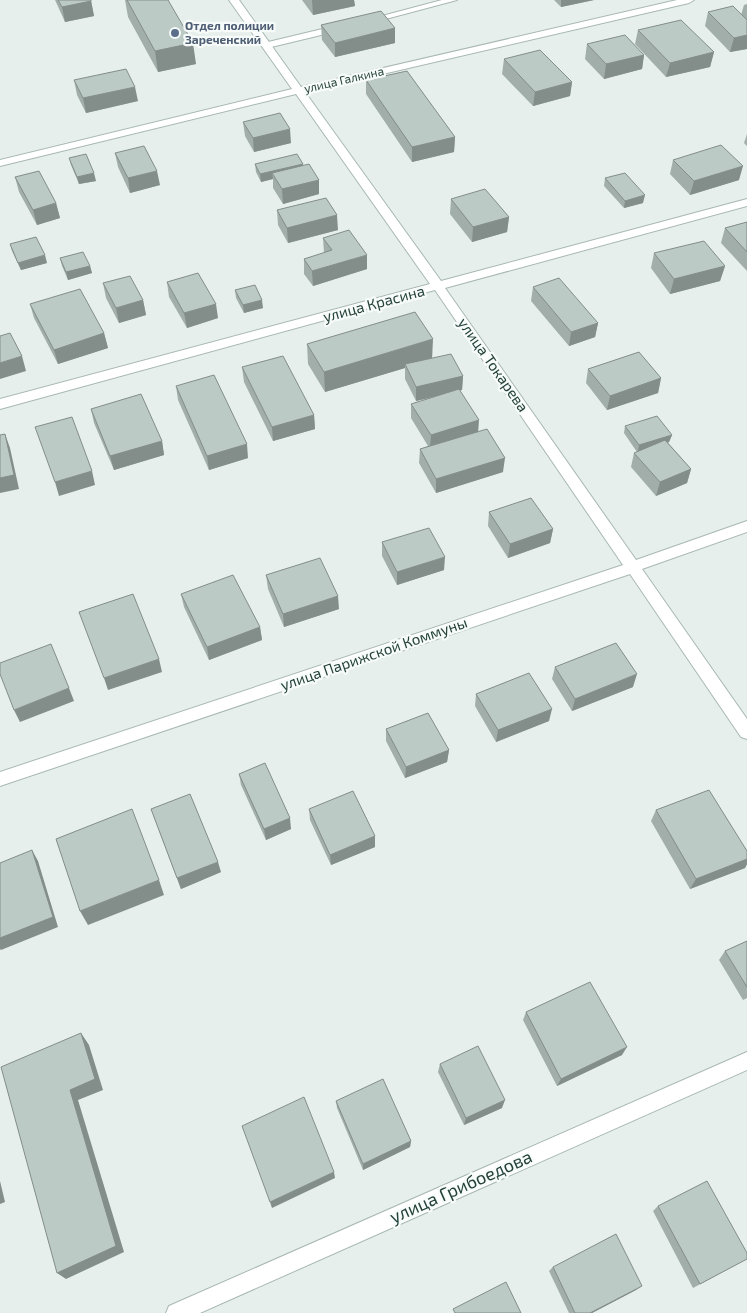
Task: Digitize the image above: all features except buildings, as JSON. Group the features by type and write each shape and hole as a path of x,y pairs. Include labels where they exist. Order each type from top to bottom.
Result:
{"street":[{"name":"улица Токарева","path":"234,0 438,286 747,732"},
{"name":"улица Галкина","path":"0,163 300,90 689,0"},
{"name":"улица Красина","path":"0,404 747,202"},
{"name":"улица Парижской Коммуны","path":"0,779 633,567 747,526"},
{"name":"улица Грибоедова","path":"176,1313 747,1062"}],"lane":[{"path":"267,45 453,0"}],"place":[{"name":"Отдел полиции Зареченский","path":"175,33"}]}
